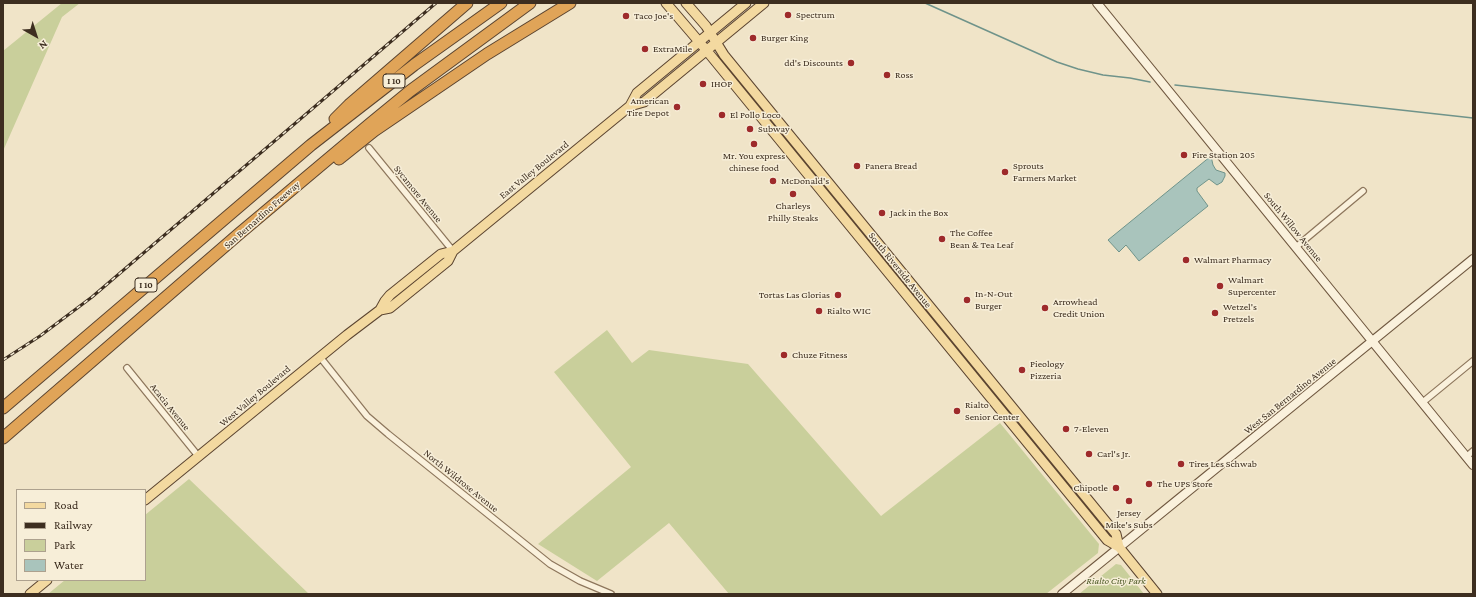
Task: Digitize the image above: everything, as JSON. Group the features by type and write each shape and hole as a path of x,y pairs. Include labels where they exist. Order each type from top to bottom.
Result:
{"highway":[{"path":"311,145 349,104 467,3"},
{"name":"I 10","path":"3,408 311,145 414,65 501,3"},
{"name":"San Bernardino Freeway","path":"3,438 341,147 405,96 530,3"},
{"path":"240,233 278,209 374,131 487,54 570,3"}],"main road":[{"name":"South Riverside Avenue","path":"666,3 703,37 890,275 1107,540 1119,547 1157,594"},
{"name":"South Riverside Avenue","path":"686,3 694,12 703,37 922,296 1116,534 1119,547"},
{"path":"703,37 746,3"},
{"path":"711,47 764,3"},
{"name":"East Valley Boulevard","path":"453,251 630,106 637,93 703,37"},
{"name":"East Valley Boulevard","path":"630,106 644,102 711,47"},
{"name":"West Valley Boulevard","path":"146,499 380,310 384,301 390,295 440,254 453,251"},
{"path":"890,275 898,278 914,295 918,297 922,296"},
{"path":"30,594 46,581"}],"street":[{"name":"South Willow Avenue","path":"1097,3 1473,465"},
{"name":"Sycamore Avenue","path":"369,148 453,251"},
{"path":"1296,247 1363,190"},
{"name":"West San Bernardino Avenue","path":"1062,594 1473,259"},
{"name":"North Wildrose Avenue","path":"320,357 367,416 388,434 550,564 580,581 611,594"},
{"path":"1423,402 1473,360"},
{"name":"Acacia Avenue","path":"127,368 198,457"},
{"path":"1466,457 1473,451"}],"green space":[{"path":"62,3 80,3 62,17 3,151 3,51"},
{"path":"607,330 632,363 649,350 748,364 881,516 1000,423 1099,544 1098,553 1046,594 729,594 669,523 597,581 538,544 631,467 554,372"},
{"path":"189,479 309,594 48,594 64,581 146,581 146,514"},
{"name":"Rialto City Park","path":"1116,564 1121,565 1144,594 1079,594"}],"water":[{"path":"1211,156 1216,170 1225,173 1225,176 1222,182 1217,185 1209,179 1197,188 1197,191 1208,206 1139,261 1126,245 1119,252 1108,240"}],"waterway":[{"path":"925,3 1057,62 1103,75 1150,82"},
{"path":"1175,85 1473,118"}],"railway":[{"path":"3,360 40,336 92,297 436,3"}],"place":[{"name":"Spectrum","path":"788,15"},
{"name":"Taco Joe's","path":"626,16"},
{"name":"Burger King","path":"753,38"},
{"name":"ExtraMile","path":"645,49"},
{"name":"dd's Discounts","path":"851,63"},
{"name":"Ross","path":"887,75"},
{"name":"IHOP","path":"703,84"},
{"name":"American Tire Depot","path":"677,107"},
{"name":"El Pollo Loco","path":"722,115"},
{"name":"Subway","path":"750,129"},
{"name":"Mr. You express chinese food","path":"754,144"},
{"name":"Fire Station 205","path":"1184,155"},
{"name":"Panera Bread","path":"857,166"},
{"name":"Sprouts Farmers Market","path":"1005,172"},
{"name":"McDonald's","path":"773,181"},
{"name":"Charleys Philly Steaks","path":"793,194"},
{"name":"Jack in the Box","path":"882,213"},
{"name":"The Coffee Bean & Tea Leaf","path":"942,239"},
{"name":"Walmart Pharmacy","path":"1186,260"},
{"name":"Walmart Supercenter","path":"1220,286"},
{"name":"Tortas Las Glorias","path":"838,295"},
{"name":"In-N-Out Burger","path":"967,300"},
{"name":"Arrowhead Credit Union","path":"1045,308"},
{"name":"Rialto WIC","path":"819,311"},
{"name":"Wetzel's Pretzels","path":"1215,313"},
{"name":"Chuze Fitness","path":"784,355"},
{"name":"Pieology Pizzeria","path":"1022,370"},
{"name":"Rialto Senior Center","path":"957,411"},
{"name":"7-Eleven","path":"1066,429"},
{"name":"Carl's Jr.","path":"1089,454"},
{"name":"Tires Les Schwab","path":"1181,464"},
{"name":"The UPS Store","path":"1149,484"},
{"name":"Chipotle","path":"1116,488"},
{"name":"Jersey Mike's Subs","path":"1129,501"}]}
